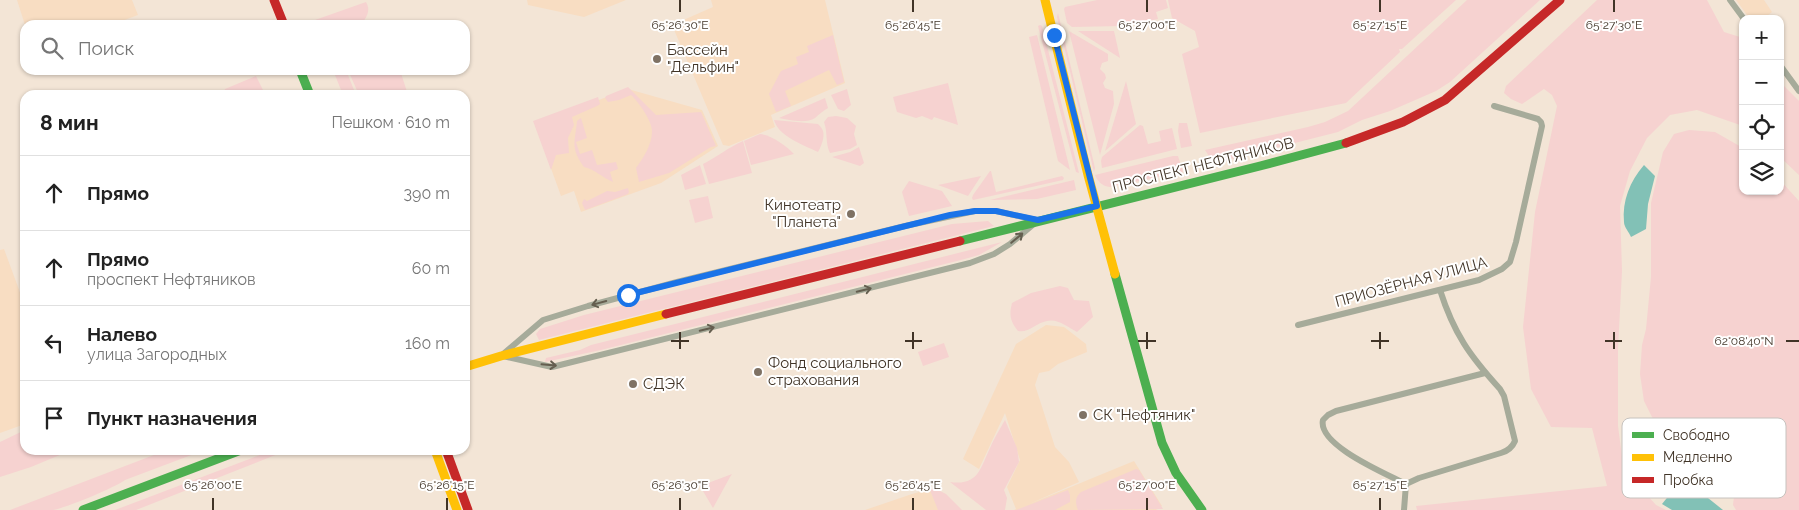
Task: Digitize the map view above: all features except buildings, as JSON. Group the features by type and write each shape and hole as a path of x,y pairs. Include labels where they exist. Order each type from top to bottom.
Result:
{"main road":[{"path":"274,0 282,20"},
{"path":"1045,0 1097,206 1164,448 1178,478 1202,510"},
{"name":"ПРОСПЕКТ НЕФТЯНИКОВ","path":"470,365 501,356 1296,156 1376,132 1420,114 1445,99 1468,82 1560,0"},
{"path":"302,75 308,90"},
{"path":"84,510 228,455"},
{"path":"437,455 457,510"},
{"path":"448,455 468,510"}],"street":[{"path":"1730,0 1741,15"},
{"path":"1784,70 1799,91"},
{"name":"ПРИОЗЁРНАЯ УЛИЦА","path":"1298,325 1490,276 1510,262 1542,126 1538,119 1494,106"},
{"path":"501,356 543,320 687,280 905,226 975,211 996,211 1038,220"},
{"path":"501,356 552,366 894,283 970,263 994,254 1010,244 1038,220"},
{"path":"1406,484 1419,478 1501,453 1513,446 1515,441 1504,396 1456,334 1440,290"},
{"path":"1406,484 1342,449 1328,436 1322,424 1324,420 1328,415 1336,411 1485,373"},
{"path":"1404,510 1406,484"}],"shaded area":[{"path":"17,0 132,0 138,15 124,20 23,20"},
{"path":"527,0 626,0 584,17 528,5"},
{"path":"711,0 825,0 845,83 771,115 775,127 729,146 723,145 672,25 713,7"},
{"path":"1097,0 1166,0 1168,8 1156,12 1158,19 1123,26 1072,27 1067,23 1065,7"},
{"path":"1168,0 1456,0 1402,49 1399,49 1400,52 1346,103 1200,133 1182,54 1199,47 1195,31 1172,18"},
{"path":"1467,0 1540,0 1450,82 1436,91 1390,111 1362,120 1338,132 1216,163 1212,161 1205,150 1308,127 1325,122 1348,111"},
{"path":"1597,0 1707,0 1724,32 1739,37 1739,125 1697,110 1670,115 1647,138 1630,171 1620,206 1622,271 1618,349 1618,426 1622,456 1622,498 1650,498 1656,505 1666,510 1417,510 1416,506 1607,486 1592,428 1551,427 1531,389 1523,327 1535,212 1557,106 1552,95 1544,89 1522,104 1504,93 1506,86"},
{"path":"1736,0 1764,0 1772,12 1768,15 1747,15"},
{"path":"366,2 367,5 367,16 364,20 315,20"},
{"path":"1058,13 1095,168 1094,172 1057,17"},
{"path":"1038,26 1042,26 1079,173 1076,172"},
{"path":"1069,31 1108,54 1108,61 1102,63 1100,69 1105,74 1106,78 1103,83 1105,88 1113,91 1114,104 1100,155"},
{"path":"1078,31 1114,31 1120,58"},
{"path":"833,35 844,82 837,85 829,70 785,91 791,106 776,112 769,94 781,71 798,64 796,57 809,52 807,46"},
{"path":"1037,35 1070,170 1058,161 1029,37"},
{"path":"335,75 348,75 354,90 341,90"},
{"path":"350,75 402,75 406,90 357,90"},
{"path":"256,76 263,90 225,90"},
{"path":"1126,81 1136,124 1105,151"},
{"path":"948,83 958,125 934,117 932,120 922,116 916,118 897,112 893,97"},
{"path":"1784,86 1799,101 1799,175 1784,161"},
{"path":"628,87 656,115 701,112 716,146 711,147 669,173 639,182 636,168 649,146 652,132 648,117 631,95 608,102 605,98"},
{"path":"628,89 702,110 718,146 661,183 581,212 574,191 561,196 535,124"},
{"path":"847,89 851,105 844,111 838,109 831,95"},
{"path":"598,97 600,104 572,117 574,125 568,138 569,153 556,155 551,170 533,121"},
{"path":"825,98 828,108 811,120 797,121 779,118"},
{"path":"828,117 847,118 856,126 854,134 857,145 850,149 830,153 824,122"},
{"path":"581,118 587,138 576,142 580,154 592,150 597,165 616,162 618,169 610,172 613,182 584,167 577,154 574,145 577,121"},
{"path":"774,120 818,124 823,130 823,136 818,152 786,136"},
{"path":"1179,123 1187,123 1192,146 1181,148 1178,131"},
{"path":"1140,125 1143,126 1148,144 1161,141 1159,131 1172,128 1177,149 1102,168 1102,157"},
{"path":"1689,130 1715,132 1739,146 1739,195 1784,195 1784,184 1799,201 1799,510 1736,510 1733,505 1734,498 1786,498 1786,418 1652,418 1644,401 1640,374 1651,277 1651,203 1663,152 1674,134"},
{"path":"760,134 778,141 794,154 751,165 744,141"},
{"path":"743,141 752,173 709,184 703,164"},
{"path":"859,147 864,163 860,166 832,157 850,152"},
{"path":"1178,156 1183,172 1110,187 1097,180 1095,175"},
{"path":"700,165 706,184 685,190 681,175"},
{"path":"990,171 996,192 1062,176 1064,178 1063,180 973,200 973,195"},
{"path":"981,176 968,196 938,185"},
{"path":"1074,180 1076,190 1037,199 990,200"},
{"path":"909,181 942,191 952,206 909,216 902,192"},
{"path":"628,188 628,194 585,210 582,203 584,199 587,201 607,191 615,192"},
{"path":"708,196 713,218 695,223 689,200"},
{"path":"988,221 994,226 539,340 536,334 540,329 584,315 952,224"},
{"path":"1002,242 979,255 961,260 601,350 545,362 546,358 580,350 591,345"},
{"path":"4,249 20,292 20,426 0,433 0,250"},
{"path":"1060,286 1068,288 1074,300 1089,301 1093,317 1077,332 1051,320 1026,331 1018,331 1011,318 1012,303 1031,293"},
{"path":"1046,325 1064,327 1086,344 1087,352 1058,364 1049,371 1039,373 1035,385 1055,447 1069,462 1079,482 1027,505 1134,461 1162,506 1156,510 1014,510 1016,509 1007,487 1020,460 1005,413 979,469 963,459 1016,344"},
{"path":"944,343 949,357 923,366 918,352"},
{"path":"1005,420 1017,448 1019,462 1004,490 1007,498 1005,510 986,510 950,482 959,483 967,481 977,474"},
{"path":"20,432 20,455 60,455 0,477 0,442"},
{"path":"154,455 191,455 53,510 10,510"},
{"path":"260,455 275,455 136,510 115,510"},
{"path":"1136,469 1139,470 1163,509 1078,510 1076,500 1081,492"},
{"path":"732,474 730,477 713,508 700,486"},
{"path":"934,488 946,494 962,510 938,510 930,490"},
{"path":"930,489 939,510 865,510 912,494"},
{"path":"1068,490 1070,502 1055,510 1016,510"}],"water":[{"path":"1644,165 1655,176 1648,204 1646,229 1631,237 1624,224 1624,206 1631,185"},
{"path":"1667,498 1708,498 1723,510 1672,510 1662,504"}],"traffic: fast":[{"path":"302,75 308,90"},
{"path":"960,241 1346,143"},
{"path":"1115,274 1162,443 1176,473 1202,510"},
{"path":"83,510 228,455"}],"traffic: slow":[{"path":"1045,0 1088,175 1115,274"},
{"path":"470,365 666,314"},
{"path":"437,455 457,510"}],"traffic: jam":[{"path":"274,0 282,20"},
{"path":"1346,143 1403,122 1445,100 1560,0"},
{"path":"666,314 960,241"},
{"path":"448,455 468,510"}],"place":[{"name":"Бассейн \"Дельфин\"","path":"657,59"},
{"name":"Кинотеатр \"Планета\"","path":"851,214"},
{"name":"Фонд социального страхования","path":"758,372"},
{"name":"СДЭК","path":"633,384"},
{"name":"СК \"Нефтяник\"","path":"1083,415"}],"route":[{"path":"628,295 950,215 975,211 996,211 1038,220 1097,206 1054,35"}]}
